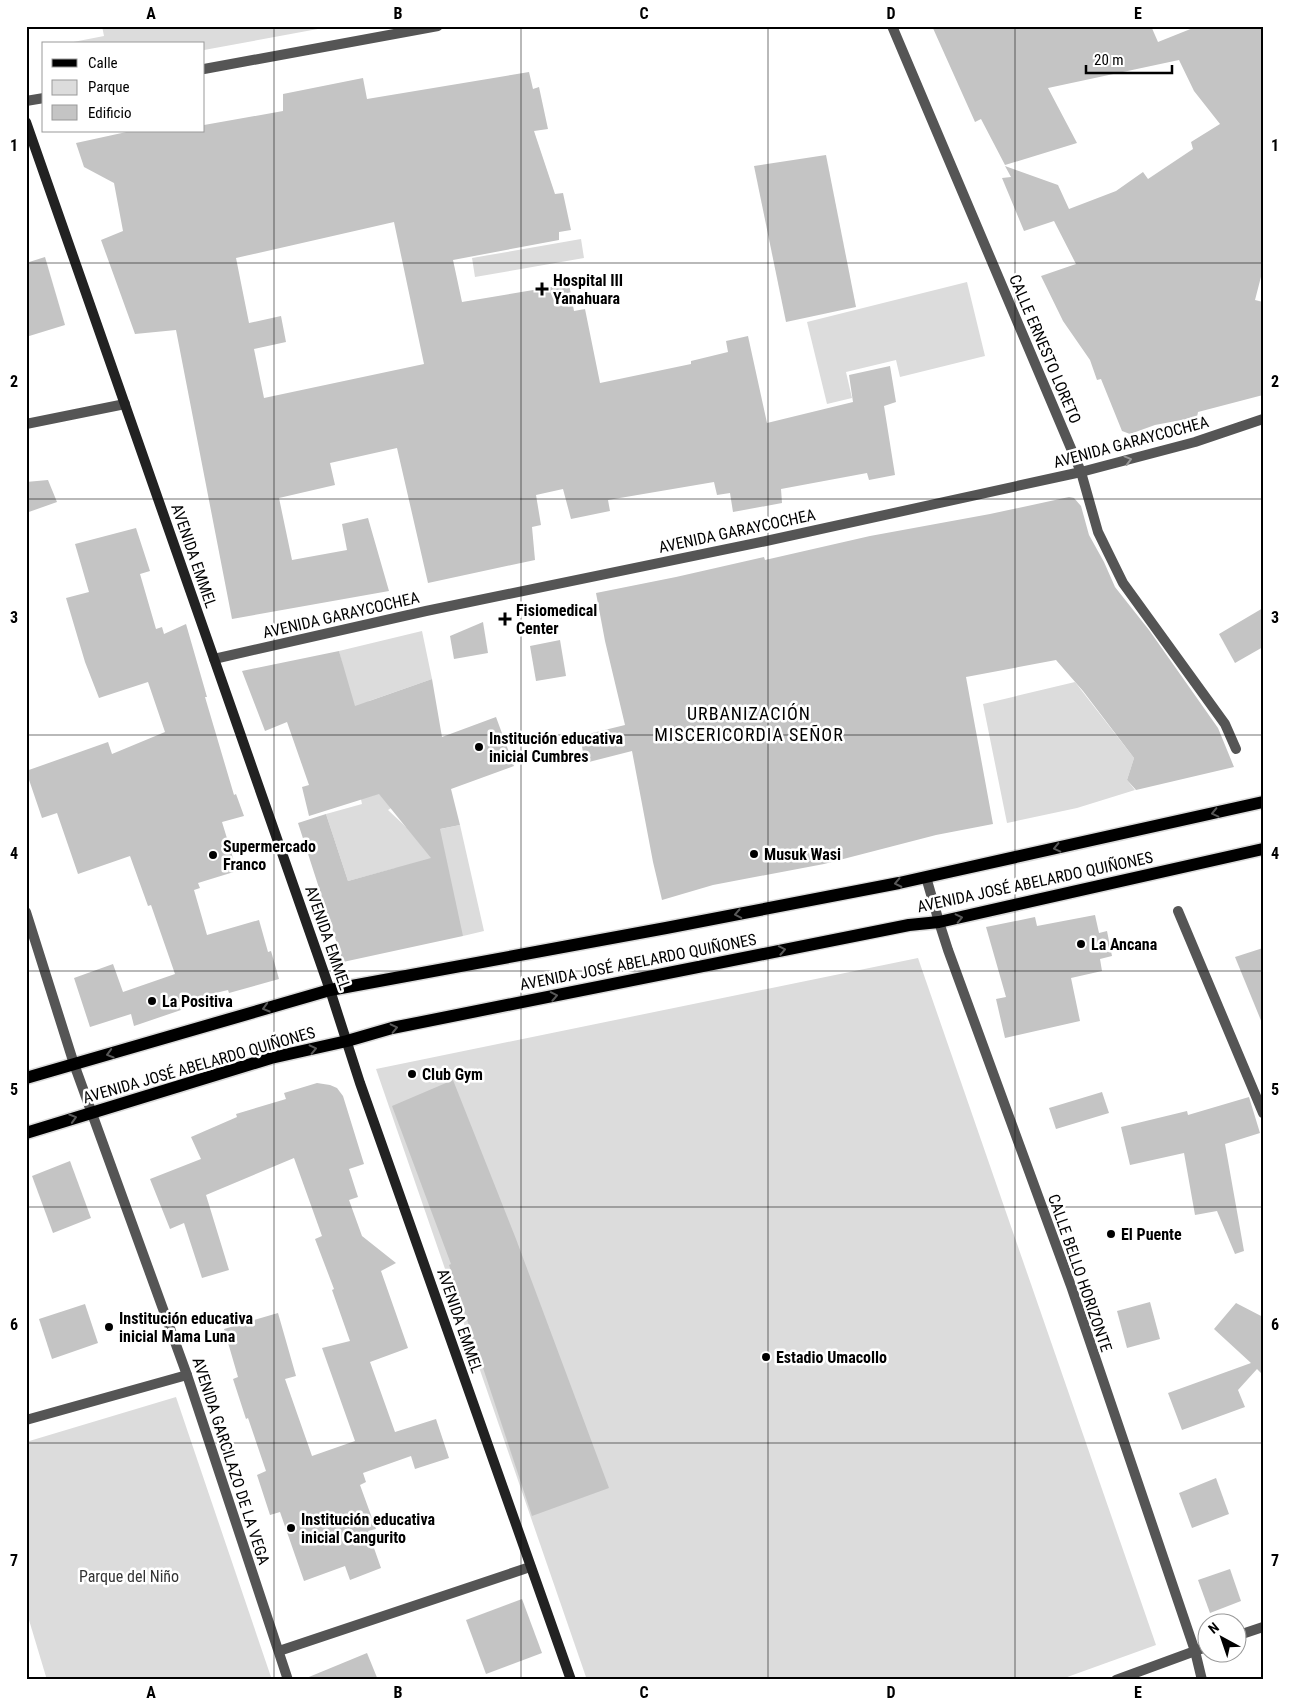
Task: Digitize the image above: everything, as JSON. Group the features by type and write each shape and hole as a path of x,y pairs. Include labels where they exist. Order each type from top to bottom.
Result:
{"main road":[{"name":"AVENIDA JOSÉ ABELARDO QUIÑONES","path":"26,1078 330,990 666,928 926,877 1263,802"},
{"name":"AVENIDA JOSÉ ABELARDO QUIÑONES","path":"26,1132 271,1058 347,1041 402,1026 899,927 939,922 1263,849"}],"street":[{"path":"205,69 438,26"},
{"name":"CALLE ERNESTO LORETO","path":"892,26 1081,472 1098,532 1123,583 1225,724 1236,749"},
{"path":"26,101 42,98"},
{"name":"AVENIDA EMMEL","path":"26,122 330,990 360,1083 571,1680"},
{"path":"26,424 125,404"},
{"name":"AVENIDA GARAYCOCHEA","path":"214,659 426,611 776,539 1081,472 1195,442 1263,419"},
{"name":"CALLE BELLO HORIZONTE","path":"926,877 939,922 1071,1286 1195,1651 1202,1680"},
{"path":"1178,911 1263,1113"},
{"name":"AVENIDA GARCILAZO DE LA VEGA","path":"26,912 74,1064 187,1375 288,1680"},
{"path":"26,1420 187,1375"},
{"path":"279,1651 530,1567"},
{"path":"1246,1633 1263,1627"},
{"path":"1116,1680 1195,1651"}],"green space":[{"path":"102,26 161,26 162,29 181,26 334,26 205,50 205,42 73,42 104,36"},
{"path":"581,239 584,258 475,277 472,258"},
{"path":"967,282 985,356 900,377 896,360 846,372 852,398 827,404 807,322"},
{"path":"422,631 432,679 369,701 361,720 403,800 388,810 406,827 417,824 431,831 460,825 484,931 463,936 396,868 348,881 326,814 362,804 355,765 347,688 339,651"},
{"path":"1075,682 1134,758 1127,780 1135,790 1077,808 1007,823 983,704"},
{"name":"Estadio Umacollo","path":"918,958 1156,1645 1059,1680 587,1680 376,1069"},
{"name":"Parque del Niño","path":"176,1397 272,1680 47,1680 26,1610 26,1442"}],"building":[{"path":"932,26 1151,26 1158,42 1198,26 1263,26 1263,269 1255,300 1263,302 1263,395 1198,412 1197,417 1155,425 1130,434 1122,431 1101,379 1097,380 1090,360 1063,321 1041,276 1076,264 1054,221 1024,231 1002,178 1011,177 1005,166 1058,185 1069,209 1116,191 1143,172 1148,179 1193,149 1191,142 1220,124 1194,91 1179,60 1048,88 1077,143 1005,165 981,119 975,122"},
{"path":"529,72 533,89 539,87 548,129 534,131 555,194 563,193 571,230 559,232 559,240 453,260 462,302 569,284 574,311 585,309 600,383 691,364 691,361 728,352 726,341 748,336 767,423 853,402 849,375 890,366 896,402 884,406 895,475 869,480 867,473 781,489 782,503 733,512 730,493 717,495 714,482 608,500 610,511 571,519 563,489 536,495 541,525 532,527 535,560 428,583 397,448 330,463 335,485 279,498 292,560 347,550 342,524 368,518 389,591 232,619 176,330 135,334 101,240 123,231 114,183 84,167 76,143 126,132 205,132 205,125 283,111 283,94 363,78 367,99","holes":["394,222 424,364 264,398 254,349 286,342 281,316 249,323 236,258"]},
{"path":"826,155 856,307 786,322 754,166"},
{"path":"45,257 65,325 26,337 26,263"},
{"path":"48,480 57,502 26,513 26,482"},
{"path":"1069,497 1074,498 1081,506 1089,535 1115,587 1149,630 1218,728 1234,767 1136,790 1127,780 1134,758 1083,691 1056,660 966,677 993,824 936,835 824,864 713,885 662,900 632,751 585,763 580,736 625,725 605,641 596,593 764,557 765,560 870,536"},
{"path":"136,528 150,571 140,574 156,629 162,627 164,634 186,624 234,795 236,794 244,816 222,822 237,871 198,883 200,888 194,890 207,935 259,920 268,952 271,951 279,979 229,993 228,990 178,1002 181,1010 134,1026 131,1014 90,1027 74,978 113,964 123,992 175,974 151,905 148,906 130,856 78,874 57,813 42,818 26,771 108,742 112,754 165,732 148,682 99,698 85,662 66,598 89,592 75,544"},
{"path":"1263,608 1263,647 1235,663 1219,634"},
{"path":"483,622 488,653 454,659 450,636"},
{"path":"560,640 566,676 536,681 530,646"},
{"path":"339,651 355,706 432,679 442,737 496,717 514,766 451,789 460,825 440,829 463,936 343,962 298,823 326,814 348,881 431,858 379,794 309,816 302,787 309,785 287,722 265,731 242,671"},
{"path":"1095,915 1099,933 1107,931 1112,956 1100,959 1102,971 1071,978 1080,1021 1005,1038 996,999 1006,997 986,927 1035,917 1037,926"},
{"path":"1263,948 1263,1023 1262,1023 1235,957"},
{"path":"453,1080 516,1239 609,1488 532,1516 449,1265 451,1264 392,1106"},
{"path":"317,1083 337,1088 343,1096 364,1164 349,1169 358,1197 349,1200 362,1236 396,1263 381,1271 408,1348 370,1362 395,1432 436,1419 449,1458 415,1469 411,1456 363,1473 366,1482 360,1485 376,1529 368,1531 381,1568 350,1580 345,1566 304,1581 280,1512 270,1515 257,1475 266,1471 233,1379 238,1377 224,1329 278,1313 296,1376 285,1379 312,1456 355,1441 322,1348 350,1341 332,1290 334,1289 315,1239 322,1236 294,1158 206,1195 229,1270 202,1278 184,1223 170,1229 150,1179 201,1159 191,1137 237,1117 236,1114 286,1099 284,1093"},
{"path":"1102,1092 1109,1113 1056,1129 1049,1108"},
{"path":"1249,1097 1260,1133 1225,1144 1244,1251 1235,1254 1217,1211 1195,1215 1184,1153 1130,1165 1121,1127 1187,1111 1188,1115"},
{"path":"70,1161 91,1218 53,1233 32,1176"},
{"path":"1150,1302 1160,1339 1127,1348 1117,1311"},
{"path":"1236,1303 1263,1317 1263,1375 1257,1369 1238,1390 1245,1407 1182,1430 1168,1393 1251,1363 1214,1329"},
{"path":"85,1304 98,1343 52,1359 39,1319"},
{"path":"1216,1478 1229,1514 1192,1528 1179,1493"},
{"path":"1230,1569 1241,1601 1210,1613 1198,1580"},
{"path":"522,1599 542,1653 486,1674 466,1620"},
{"path":"367,1653 378,1680 304,1680 304,1679"}],"place":[{"name":"Hospital III Yanahuara","path":"542,289"},
{"name":"Fisiomedical Center","path":"505,619"},
{"name":"Institución educativa inicial Cumbres","path":"479,747"},
{"name":"Musuk Wasi","path":"754,854"},
{"name":"Supermercado Franco","path":"213,855"},
{"name":"La Ancana","path":"1081,944"},
{"name":"La Positiva","path":"152,1001"},
{"name":"Club Gym","path":"412,1074"},
{"name":"El Puente","path":"1111,1234"},
{"name":"Institución educativa inicial Mama Luna","path":"109,1327"},
{"name":"Estadio Umacollo","path":"766,1357"},
{"name":"Institución educativa inicial Cangurito","path":"291,1528"}],"district":[{"name":"URBANIZACIÓN MISCERICORDIA SEÑOR","path":"749,723"}]}
